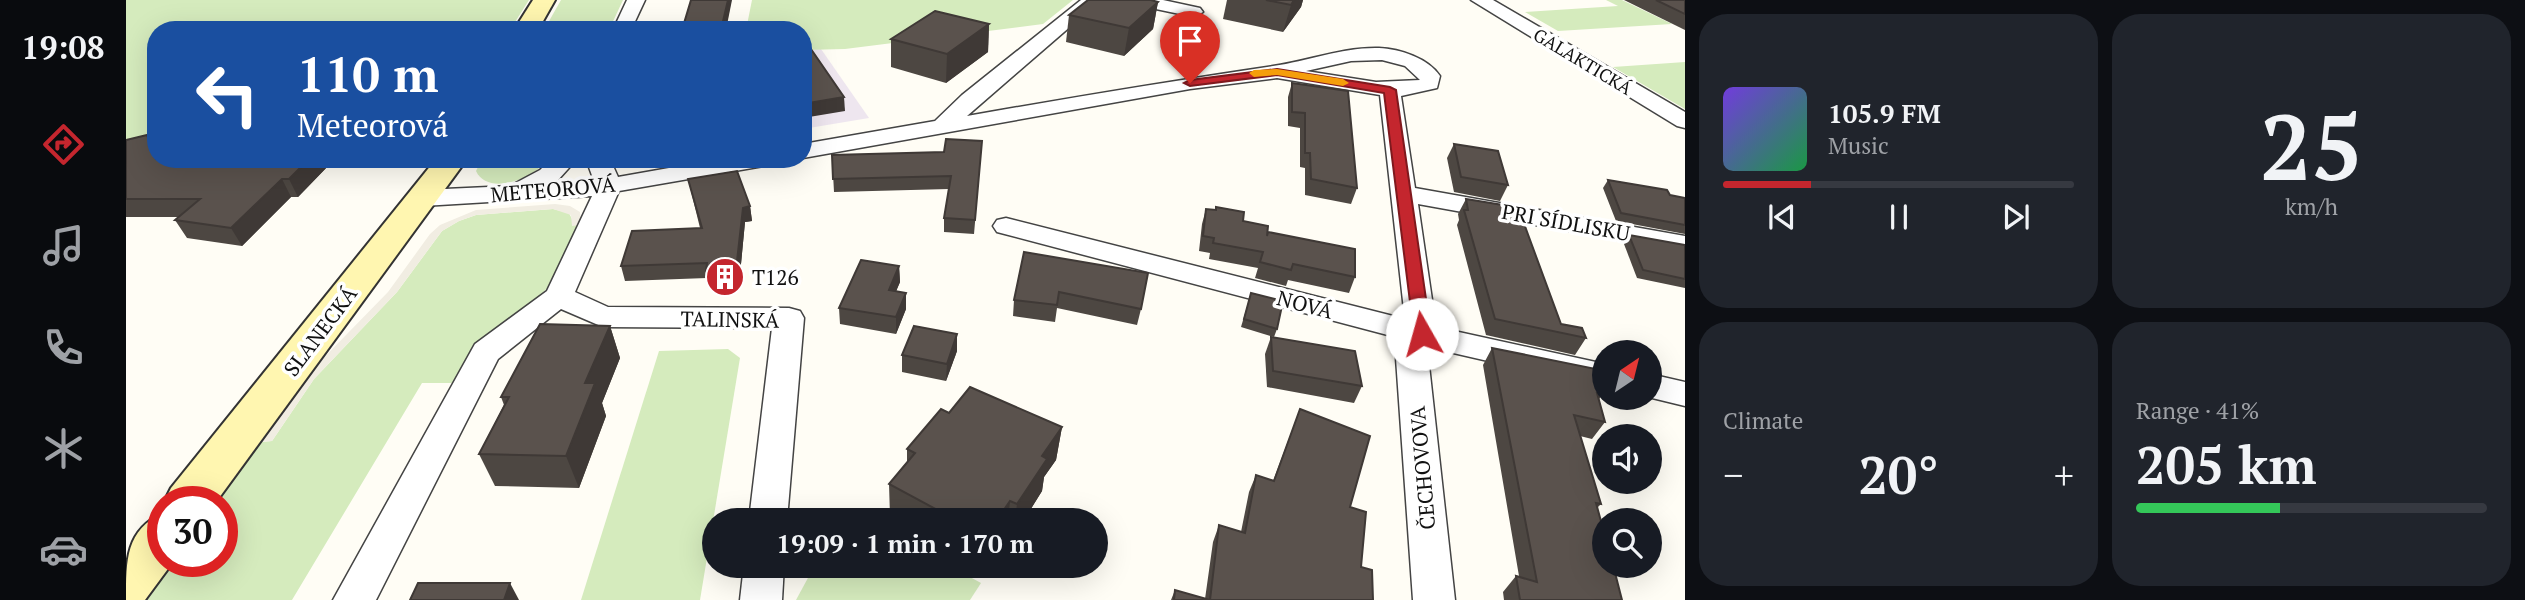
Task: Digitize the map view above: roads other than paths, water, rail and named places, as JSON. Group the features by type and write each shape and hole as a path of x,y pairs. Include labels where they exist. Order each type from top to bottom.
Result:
{"main road":[{"path":"531,21 544,0"},
{"name":"SLANECKÁ","path":"200,486 446,168"},
{"path":"126,583 147,556"}],"street":[{"path":"626,21 636,0"},
{"path":"941,128 987,85 1092,0"},
{"path":"1139,0 1194,12"},
{"name":"GALAKTICKÁ","path":"1480,0 1685,121"},
{"path":"812,150 1190,83 1277,72 1366,54 1382,54 1412,62 1430,76 1430,84 1422,88 1390,90 1277,72"},
{"name":"ČECHOVOVA","path":"1390,90 1422,334 1411,344 1434,600"},
{"path":"505,194 549,175 556,168"},
{"name":"METEOROVÁ","path":"424,198 583,190 604,172 653,168"},
{"path":"354,600 486,352 559,296 604,172"},
{"name":"PRI SÍDLISKU","path":"1405,194 1685,244"},
{"name":"NOVÁ","path":"1006,226 1422,334 1592,373"},
{"name":"TALINSKÁ","path":"559,296 603,317 789,318 769,508"},
{"path":"1662,389 1685,394"},
{"path":"761,600 763,578"}],"place":[{"name":"T126","path":"725,277"}]}
